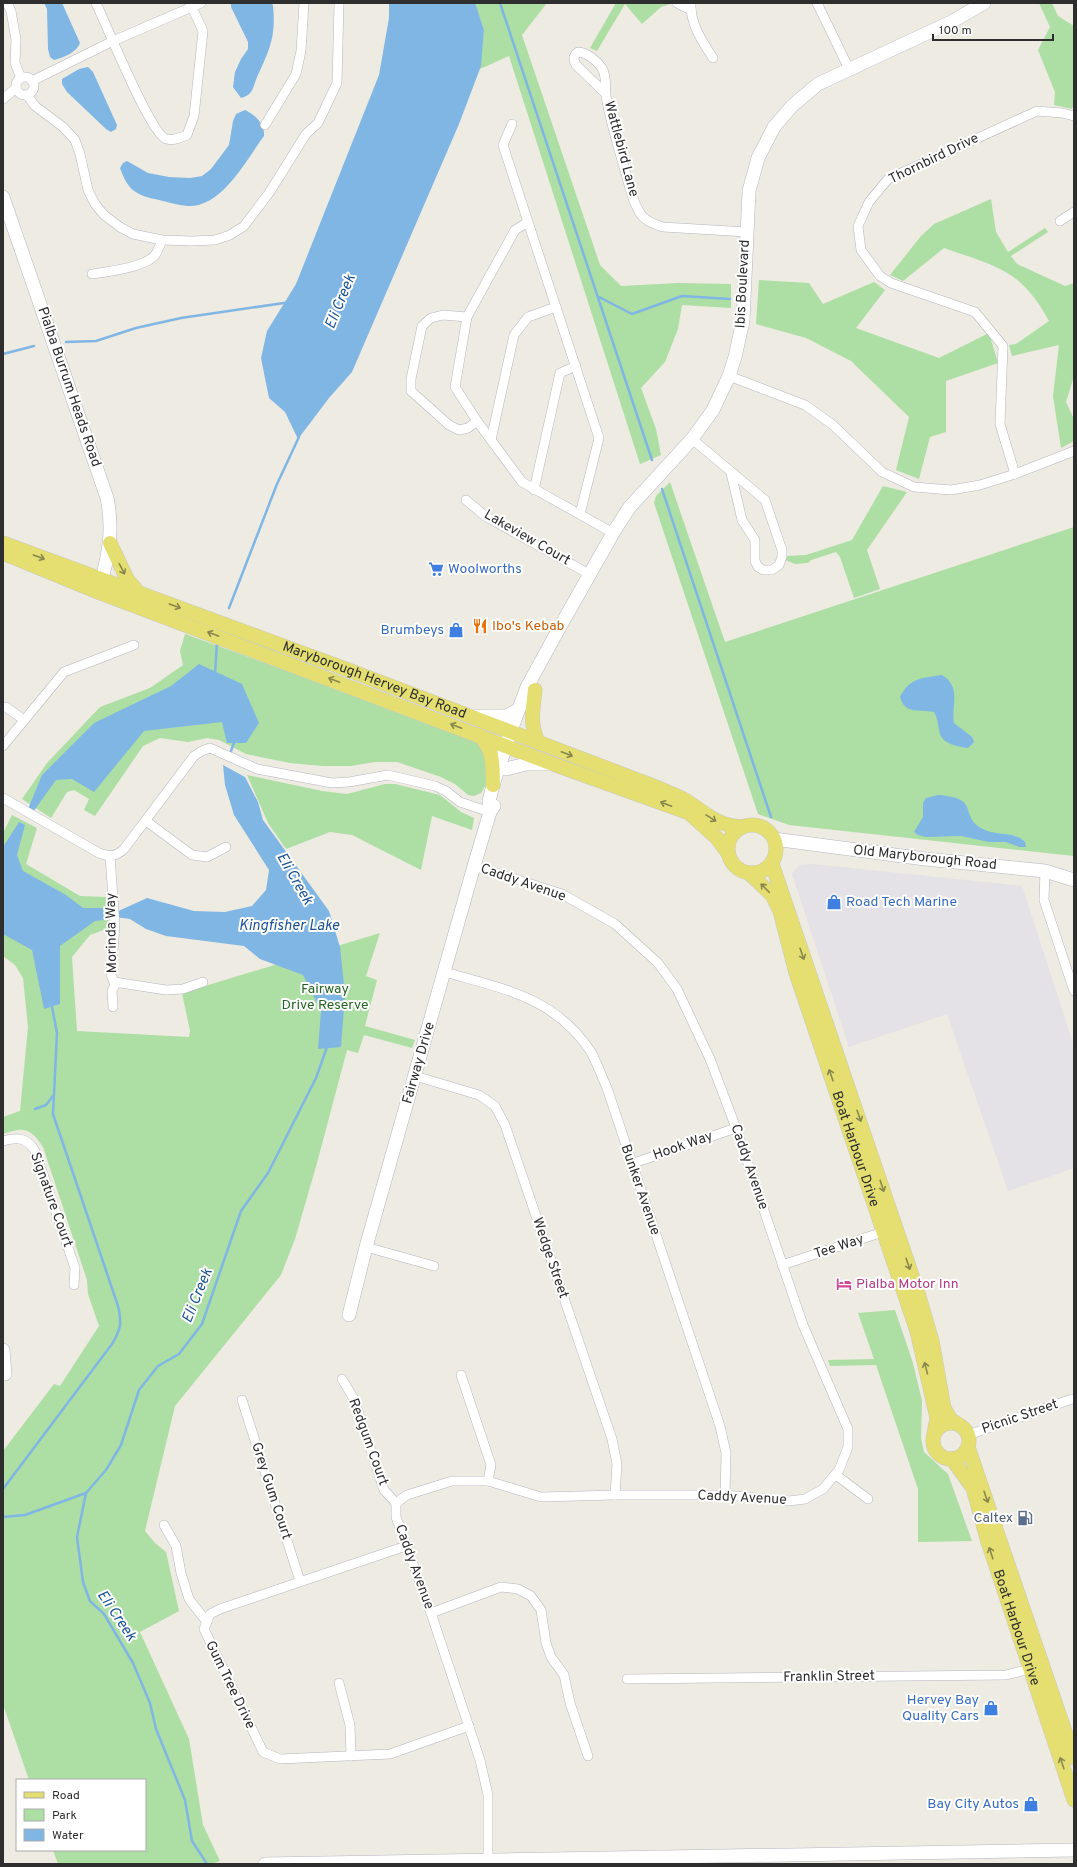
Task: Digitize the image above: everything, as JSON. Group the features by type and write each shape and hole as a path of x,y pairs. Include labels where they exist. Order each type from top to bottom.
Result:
{"main road":[{"name":"Maryborough Hervey Bay Road","path":"3,543 100,586 478,734 539,743 670,794 684,800 713,820 727,826 741,828"},
{"path":"110,543 127,579 138,592"},
{"name":"Maryborough Hervey Bay Road","path":"3,553 100,586 138,592 336,665 468,716 553,764 689,813 717,838 728,853"},
{"path":"535,690 532,727 539,743"},
{"path":"478,734 487,744 491,752 493,784"},
{"path":"753,825 765,829 774,839 776,850 772,864 763,871 750,874 741,871 732,863 728,853 731,837 741,828 753,825"},
{"name":"Boat Harbour Drive","path":"772,864 890,1230 929,1379 937,1418 934,1434"},
{"name":"Boat Harbour Drive","path":"750,874 772,895 780,911 796,973 932,1341 944,1408 951,1420 956,1424"},
{"path":"956,1424 964,1428 968,1441 960,1457 952,1459 944,1458 937,1453 933,1442 934,1434 943,1425 956,1424"},
{"name":"Boat Harbour Drive","path":"968,1441 1074,1758"},
{"name":"Boat Harbour Drive","path":"952,1459 973,1488 988,1542 1074,1800"},
{"path":"1028,1623 1034,1658 1030,1669 1052,1694"}],"street":[{"path":"7,3 11,11 16,40 15,63 21,78"},
{"path":"96,3 156,130 165,138 175,140 187,135 194,116 203,31 191,5"},
{"path":"32,80 191,5 201,3"},
{"path":"265,125 296,74 301,51 304,3"},
{"path":"32,80 26,77 21,78 16,82 16,88 20,94 27,95 35,106 63,127 74,140 80,154 88,190 95,204 104,215 133,234 162,240 215,240 230,235 244,226 255,214 306,134 318,123 337,83 339,3"},
{"path":"677,3 691,7 691,14 701,40 713,58"},
{"path":"817,3 849,69"},
{"name":"Ibis Boulevard","path":"512,740 518,710 527,687 613,533 629,508 692,439 713,410 729,376 743,321 747,232 751,185 758,158 774,127 792,106 818,84 951,22 984,3"},
{"name":"Wattlebird Lane","path":"606,94 576,65 573,60 574,55 578,52 583,52 603,69 606,94 614,130 633,198 643,216 652,224 663,228 747,232"},
{"path":"27,95 33,89 32,80"},
{"path":"3,99 16,88"},
{"name":"Thornbird Drive","path":"1015,474 1000,424 1003,346 975,312 890,283 880,276 861,250 858,226 869,202 888,178 1037,112 1062,113 1074,116"},
{"path":"512,124 503,144 599,438 580,514"},
{"name":"Pialba Burrum Heads Road","path":"3,197 107,498 111,516 110,543 100,586"},
{"path":"1060,221 1074,212"},
{"path":"528,222 515,230 467,317 455,387 477,422 522,482 613,533"},
{"path":"92,274 118,270 148,260 155,255 162,240"},
{"path":"492,440 514,335 528,317 556,307"},
{"path":"467,317 443,315 431,318 422,326 411,378 411,391 450,425 459,430 468,428 477,422"},
{"path":"534,490 560,373 576,366"},
{"path":"729,376 805,405 833,425 882,472 914,487 951,490 980,485 1015,474 1074,451"},
{"path":"692,439 765,500 782,550 782,557 779,565 772,570 764,570 758,567 755,562 755,540 742,520 731,473"},
{"name":"Lakeview Court","path":"466,500 485,516 589,574"},
{"path":"3,746 64,672 134,645"},
{"name":"Ibis Boulevard","path":"512,740 535,690 544,658"},
{"path":"6,707 24,720"},
{"path":"468,716 506,716 518,710"},
{"name":"Fairway Drive","path":"349,1315 366,1247 474,866 490,812 496,804 506,769 512,740"},
{"name":"Fairway Drive","path":"490,812 488,801 493,784 512,740"},
{"path":"3,798 99,853 110,856 118,854 124,849 194,756 210,748 257,769 332,783 349,782 388,775 435,786 460,802 490,812"},
{"path":"506,769 526,764 553,764"},
{"path":"146,821 192,854 207,857 226,847"},
{"name":"Old Maryborough Road","path":"774,839 924,859 1045,871 1074,880"},
{"name":"Morinda Way","path":"110,856 115,924 111,975 116,983"},
{"name":"Caddy Avenue","path":"474,866 562,894 615,924 658,963 677,989 710,1058 736,1128 803,1325 848,1429 848,1447 844,1461 836,1475 823,1489 805,1499 789,1501 725,1495 541,1497 488,1481 452,1481 407,1494 396,1503 396,1517 431,1613 480,1760 488,1795 488,1859"},
{"path":"1045,871 1044,900 1074,991"},
{"name":"Bunker Avenue","path":"445,972 510,990 542,1005 572,1028 591,1053 607,1088 631,1164 720,1426 726,1453 725,1495"},
{"name":"Morinda Way","path":"116,983 166,990 183,989 203,982"},
{"name":"Morinda Way","path":"113,1007 112,991 116,983"},
{"name":"Wedge Street","path":"415,1076 479,1095 495,1106 505,1125 612,1439 616,1464 615,1495"},
{"name":"Hook Way","path":"631,1164 736,1128"},
{"name":"Signature Court","path":"3,1141 15,1138 25,1139 30,1143 35,1151 75,1268 74,1286"},
{"name":"Tee Way","path":"782,1265 890,1230"},
{"path":"366,1247 434,1266"},
{"path":"3,1350 5,1374"},
{"path":"461,1375 491,1466 488,1481"},
{"name":"Redgum Court","path":"342,1379 354,1398 384,1490 396,1503"},
{"name":"Picnic Street","path":"968,1441 1072,1399"},
{"name":"Grey Gum Court","path":"242,1400 300,1581"},
{"path":"836,1475 868,1498"},
{"path":"164,1525 176,1546 181,1573 189,1599 206,1620"},
{"name":"Gum Tree Drive","path":"406,1546 220,1609 210,1614 206,1620 204,1629 263,1752 280,1758 390,1754 469,1726"},
{"path":"431,1613 501,1587 518,1589 531,1596 541,1610 546,1643 551,1657 564,1675 570,1703 588,1756"},
{"name":"Franklin Street","path":"627,1679 1006,1674 1030,1669"},
{"path":"339,1683 350,1725 351,1756"},
{"path":"265,1864 488,1859 831,1859 1074,1850"}],"shaded area":[{"path":"812,864 1022,886 1074,1046 1074,1168 1008,1191 947,1014 849,1047 792,874 799,865"}],"green space":[{"path":"474,3 547,3 522,35 600,265 621,286 679,283 731,284 731,308 682,305 678,329 665,362 641,388 656,429 661,455 640,464 509,56 480,69 484,30"},
{"path":"616,3 673,3 661,7 642,24 625,4 597,51 590,48"},
{"path":"1039,3 1052,3 1058,16 1074,26 1074,104 1072,109 1054,105 1055,92 1038,50 1050,27"},
{"path":"991,199 996,232 1008,252 1045,228 1048,232 1011,256 1017,264 1065,286 1074,283 1074,376 1066,402 1074,419 1074,441 1061,448 1053,396 1059,345 1012,356 1009,345 1016,344 1049,321 1038,302 1023,285 1005,271 944,248 903,281 890,275 921,236 934,224"},
{"path":"759,280 809,283 823,304 874,282 885,290 856,328 939,358 989,333 998,363 946,381 946,432 930,437 919,479 896,470 909,417 851,361 806,338 756,324"},
{"path":"670,482 725,642 1074,527 1074,856 789,825 758,814 654,503 656,496"},
{"path":"883,486 907,492 867,550 880,589 854,598 840,557 836,552 811,560 808,563 795,564 785,560 787,556 806,555 852,540"},
{"path":"185,634 471,738 483,747 489,780 481,793 474,796 468,795 455,784 441,777 397,762 375,762 351,766 323,766 290,763 246,754 219,740 207,738 188,742 160,738 143,746 95,816 84,810 89,799 74,790 67,792 51,818 22,799 47,763 100,707 150,688 183,665 180,651"},
{"path":"247,775 322,791 347,794 385,784 395,784 440,795 461,812 474,818 472,830 432,816 421,870 352,835 330,832 286,849 268,823"},
{"name":"Fairway Drive Reserve","path":"12,815 37,828 26,864 80,896 106,897 109,928 90,935 72,957 77,1031 189,1037 190,1031 182,993 380,933 366,976 377,980 365,1026 415,1040 412,1048 364,1035 358,1053 347,1050 295,1239 281,1275 175,1406 145,1531 155,1543 166,1552 179,1611 140,1632 189,1739 203,1825 220,1861 211,1864 58,1864 53,1851 146,1851 146,1779 29,1779 3,1704 3,1451 54,1384 60,1386 99,1326 88,1294 87,1280 43,1147 30,1132 26,1130 16,1130 3,1134 3,1117 20,1111 28,1027 23,978 15,965 3,956 3,833"},
{"path":"895,1310 913,1363 922,1401 921,1438 924,1452 948,1474 972,1541 918,1542 918,1489 876,1365 830,1366 828,1360 874,1359 858,1313"}],"water":[{"path":"44,3 62,3 80,43 73,52 54,60 50,57 48,49 47,9"},
{"path":"231,3 272,3 273,6 274,26 269,50 252,90 248,95 241,98 233,87 235,72 248,49 248,42 231,7"},
{"path":"389,3 475,3 484,30 481,66 459,124 352,372 329,398 298,439 285,412 269,398 261,358 267,331 296,284 379,75 389,18"},
{"path":"88,67 93,72 117,125 116,129 111,132 67,92 62,84 62,79 79,69"},
{"path":"245,110 259,120 263,128 264,136 232,181 211,199 200,205 180,205 139,194 126,182 120,168 123,163 127,161 148,173 169,177 190,178 202,176 211,169 229,145 233,121 236,114"},
{"path":"199,664 242,684 259,723 246,743 227,743 222,722 144,731 94,792 72,779 56,780 33,812 28,809 42,775 94,723 171,686"},
{"path":"942,675 952,685 954,691 954,723 972,737 974,742 968,748 948,743 944,740 940,734 934,712 909,709 902,703 900,697 904,690 913,682 923,678"},
{"name":"Kingfisher Lake","path":"223,765 245,777 258,802 263,820 329,911 340,947 345,995 341,1047 318,1049 321,1011 303,975 260,959 244,946 166,936 146,929 130,919 115,917 114,913 147,898 194,911 225,912 252,906 266,890 269,870 234,815 225,785"},
{"path":"938,795 960,800 965,803 971,818 981,828 986,831 1020,838 1025,842 1026,847 1019,847 1006,842 989,842 961,836 926,837 918,835 914,832 923,817 923,803 926,798"},
{"path":"19,822 25,825 17,855 23,871 66,895 83,908 103,908 104,920 95,921 60,946 60,1004 44,1009 32,950 3,934 3,847"}],"waterway":[{"path":"500,3 652,460"},
{"path":"599,297 632,314 682,296 730,299"},
{"path":"66,342 96,341 136,328 181,318 284,303"},
{"path":"3,354 34,346"},
{"name":"Eli Creek","path":"229,608 277,484 299,437"},
{"path":"662,489 771,817"},
{"name":"Eli Creek","path":"215,675 217,642"},
{"name":"Eli Creek","path":"231,751 235,740"},
{"path":"3,1489 112,1344 120,1326 118,1306 53,1114 57,1033 52,1007"},
{"name":"Eli Creek","path":"207,1864 192,1841 185,1800 156,1729 150,1703 133,1663 104,1614 90,1601 83,1582 77,1537 86,1493 106,1470 121,1445 139,1390 158,1366 179,1354 202,1324 241,1211 268,1173 316,1078 327,1047"},
{"path":"35,1109 46,1105 53,1096"},
{"path":"3,1517 25,1515 86,1493"}],"place":[{"name":"Woolworths","path":"436,569"},
{"name":"Ibo's Kebab","path":"480,626"},
{"name":"Brumbeys","path":"456,630"},
{"name":"Road Tech Marine","path":"834,902"},
{"name":"Pialba Motor Inn","path":"844,1284"},
{"name":"Caltex","path":"1025,1518"},
{"name":"Hervey Bay Quality Cars","path":"991,1708"},
{"name":"Bay City Autos","path":"1031,1804"}]}
